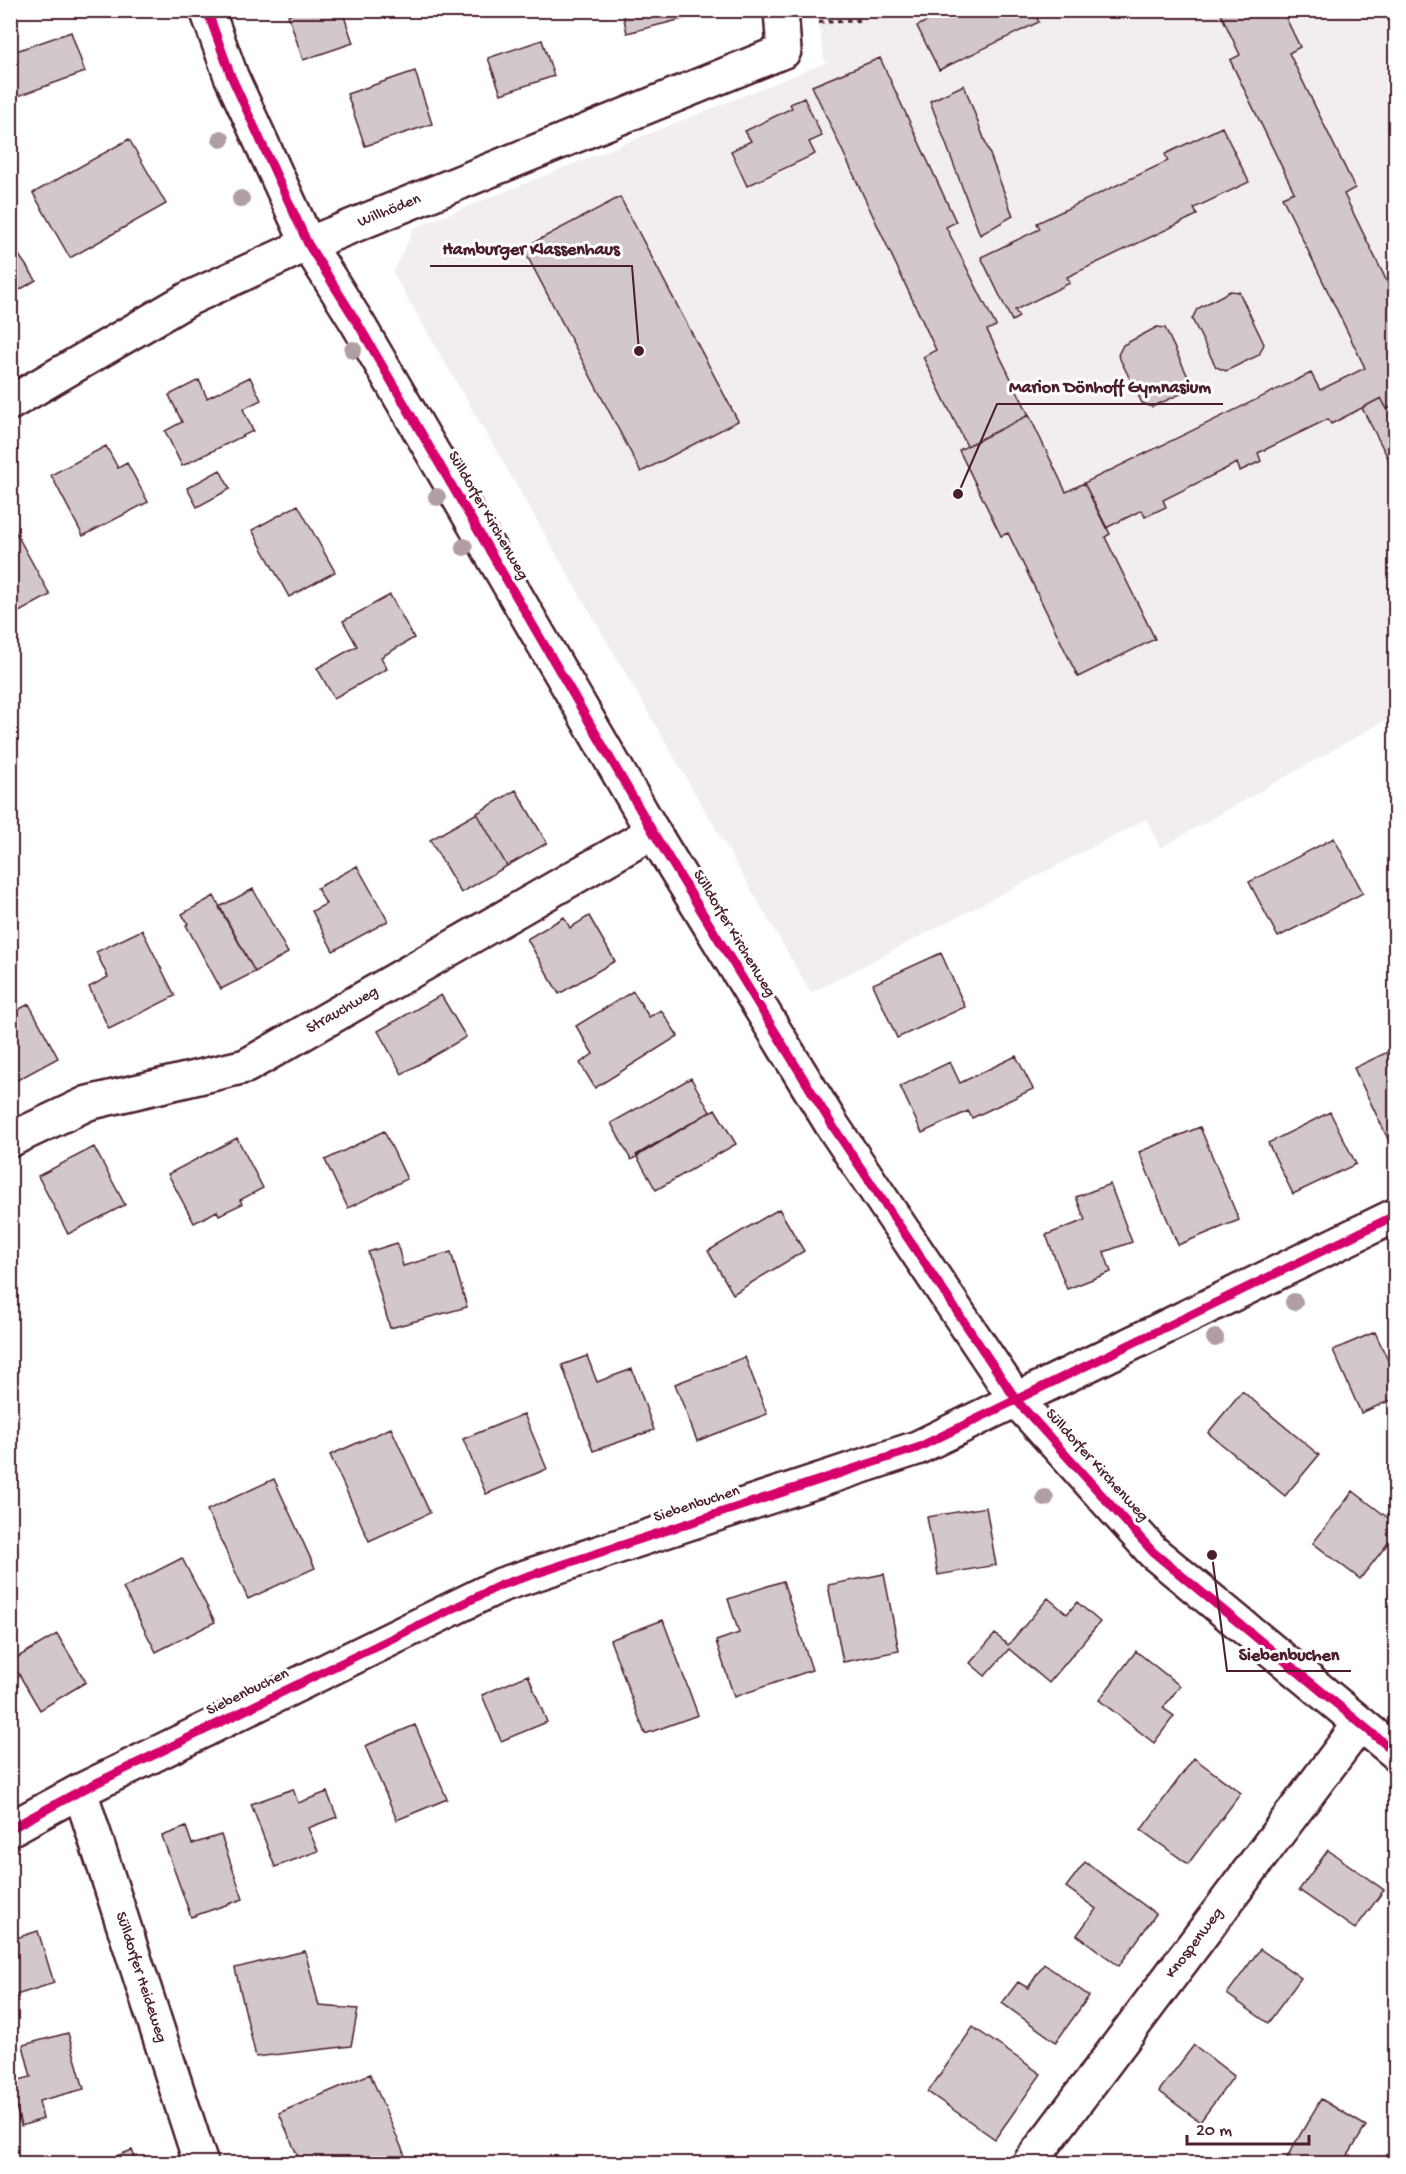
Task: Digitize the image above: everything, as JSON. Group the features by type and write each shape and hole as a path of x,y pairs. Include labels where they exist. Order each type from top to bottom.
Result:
{"street":[{"name":"Sülldorfer Kirchenweg","path":"207,10 231,76 308,244 358,324 653,832 832,1125 1017,1401 1153,1552 1395,1754"},
{"name":"Willhöden","path":"10,403 190,298 308,244 784,51 781,10"},
{"name":"Strauchweg","path":"10,1140 88,1103 246,1066 653,832"},
{"name":"Siebenbuchen","path":"10,1829 80,1791 501,1586 917,1448 1395,1215"},
{"name":"Knospenweg","path":"1029,2163 1360,1724"},
{"name":"Sülldorfer Heideweg","path":"80,1791 201,2163"}],"shaded area":[{"path":"816,11 1395,11 1395,715 1160,848 1146,819 811,993 393,273 414,228 825,63"}],"building":[{"path":"302,10 342,10 353,43 303,60 288,15"},
{"path":"622,10 705,10 706,13 627,33"},
{"path":"950,10 1040,10 1034,13 1039,22 939,70 917,26"},
{"path":"1219,10 1282,10 1300,47 1289,53 1355,188 1344,194 1396,300 1396,405 1387,409 1381,398 1331,424 1328,419 1258,453 1261,461 1240,471 1237,463 1163,500 1166,507 1145,517 1142,510 1106,528 1084,483 1311,373 1320,390 1365,368 1282,197 1294,192 1230,60 1240,55"},
{"path":"71,32 85,72 10,99 10,53"},
{"path":"542,40 554,76 501,94 488,58"},
{"path":"880,58 956,222 946,227 996,326 987,330 1029,415 967,446 923,357 936,350 812,86"},
{"path":"415,71 432,124 365,146 347,94"},
{"path":"964,85 1013,216 980,235 930,101"},
{"path":"804,98 822,136 809,142 815,154 747,186 731,151 751,141 745,131 792,108 790,104"},
{"path":"1222,127 1249,182 1194,208 1197,215 1067,277 1070,283 1015,310 1019,317 1012,321 981,257 1040,229 1037,223 1168,161 1165,154"},
{"path":"129,139 166,204 70,258 33,193"},
{"path":"620,197 738,421 641,472 523,248"},
{"path":"10,242 36,280 10,296"},
{"path":"1230,291 1239,292 1264,344 1259,355 1226,371 1216,367 1192,319 1197,309"},
{"path":"1157,327 1165,328 1190,381 1185,392 1152,407 1142,403 1118,355 1123,345"},
{"path":"250,377 261,400 243,409 253,431 182,466 165,431 182,422 169,395 199,380 207,398"},
{"path":"1381,398 1387,409 1396,405 1396,473 1362,408"},
{"path":"1029,415 1066,492 1084,483 1110,534 1105,537 1155,639 1078,677 1008,533 1001,536 959,450"},
{"path":"106,446 118,468 127,463 148,502 83,536 51,475"},
{"path":"220,470 230,489 197,507 187,488"},
{"path":"298,505 335,572 289,597 252,530"},
{"path":"10,522 50,595 10,617"},
{"path":"390,595 414,638 381,657 387,669 334,698 317,668 357,646 343,621"},
{"path":"516,790 547,843 507,866 477,813"},
{"path":"477,813 507,866 461,893 430,840"},
{"path":"1334,838 1363,893 1278,937 1249,882"},
{"path":"357,866 388,921 333,951 312,911 326,904 317,888"},
{"path":"253,889 288,953 255,972 219,907"},
{"path":"214,896 255,972 221,989 182,914"},
{"path":"589,916 615,961 559,994 527,939 564,917 570,928"},
{"path":"142,930 175,996 109,1029 89,987 108,977 96,952"},
{"path":"941,953 965,1007 897,1038 873,984"},
{"path":"633,991 649,1017 661,1010 678,1036 595,1088 580,1063 593,1054 576,1026"},
{"path":"441,995 466,1037 402,1074 378,1031"},
{"path":"29,1004 58,1058 10,1084 10,1014"},
{"path":"1396,1048 1396,1136 1388,1139 1354,1068"},
{"path":"1016,1056 1033,1089 972,1118 968,1111 922,1133 900,1086 950,1062 960,1083"},
{"path":"691,1078 710,1112 631,1160 611,1123"},
{"path":"715,1109 736,1144 656,1190 636,1155"},
{"path":"1330,1112 1356,1164 1293,1194 1268,1143"},
{"path":"1200,1127 1239,1220 1178,1245 1139,1152"},
{"path":"384,1131 407,1179 348,1208 325,1160"},
{"path":"237,1138 263,1188 240,1200 242,1204 219,1215 217,1211 194,1223 168,1174"},
{"path":"94,1147 125,1205 68,1234 38,1176"},
{"path":"1110,1184 1132,1242 1104,1252 1111,1272 1067,1289 1046,1235 1085,1220 1076,1197"},
{"path":"779,1209 804,1251 733,1294 708,1251"},
{"path":"397,1243 403,1266 451,1252 467,1307 390,1328 368,1252"},
{"path":"1375,1332 1396,1378 1396,1398 1361,1413 1333,1350"},
{"path":"587,1356 597,1382 632,1369 654,1430 593,1451 562,1365"},
{"path":"745,1357 767,1414 697,1441 675,1384"},
{"path":"1242,1391 1319,1455 1285,1496 1208,1433"},
{"path":"524,1414 547,1469 486,1494 463,1439"},
{"path":"391,1428 430,1513 369,1541 330,1455"},
{"path":"274,1479 315,1568 248,1599 207,1510"},
{"path":"1353,1491 1396,1524 1396,1533 1360,1579 1313,1543"},
{"path":"986,1507 996,1565 938,1575 927,1517"},
{"path":"182,1558 215,1622 156,1652 123,1588"},
{"path":"884,1574 899,1651 843,1662 828,1585"},
{"path":"783,1581 812,1670 734,1697 716,1641 739,1633 728,1599"},
{"path":"1048,1598 1067,1614 1077,1602 1100,1622 1049,1683 1009,1649 985,1676 970,1663 995,1634 1008,1645"},
{"path":"663,1620 698,1715 645,1734 610,1640"},
{"path":"57,1634 86,1682 40,1710 11,1661"},
{"path":"1136,1651 1180,1686 1163,1708 1174,1716 1154,1743 1099,1700"},
{"path":"528,1675 547,1722 501,1741 482,1695"},
{"path":"415,1725 447,1799 397,1820 365,1746"},
{"path":"1194,1758 1241,1793 1188,1864 1141,1830"},
{"path":"293,1789 298,1803 327,1792 337,1817 308,1828 318,1851 275,1867 251,1804"},
{"path":"186,1827 192,1844 221,1835 243,1899 191,1917 162,1836"},
{"path":"1328,1850 1384,1890 1355,1929 1299,1890"},
{"path":"1085,1862 1156,1914 1119,1966 1077,1935 1096,1909 1066,1887"},
{"path":"38,1931 54,1983 10,1997 10,1940"},
{"path":"1260,1949 1301,1978 1268,2023 1227,1994"},
{"path":"305,1951 319,2006 358,2009 351,2046 256,2057 235,1968"},
{"path":"1044,1964 1089,1996 1056,2042 1002,2003 1018,1982 1028,1988"},
{"path":"973,2027 1041,2074 995,2139 928,2092"},
{"path":"68,2033 84,2089 39,2101 43,2119 21,2126 10,2082 31,2077 23,2045"},
{"path":"1194,2045 1234,2076 1200,2122 1159,2091"},
{"path":"370,2074 406,2158 393,2164 301,2164 279,2113"},
{"path":"1321,2099 1366,2126 1343,2164 1297,2164 1287,2157"},
{"path":"132,2150 137,2164 96,2164"}],"cycle path":[{"path":"207,10 231,76 308,244 358,324 653,832 832,1125 1017,1401 1153,1552 1396,1753"},
{"path":"10,1829 80,1791 501,1585 917,1448 1396,1215"}],"place":[{"name":"Hamburger Klassenhaus","path":"639,351"},
{"name":"Marion Dönhoff Gymnasium","path":"958,494"},
{"name":"Siebenbuchen","path":"1212,1555"}]}
